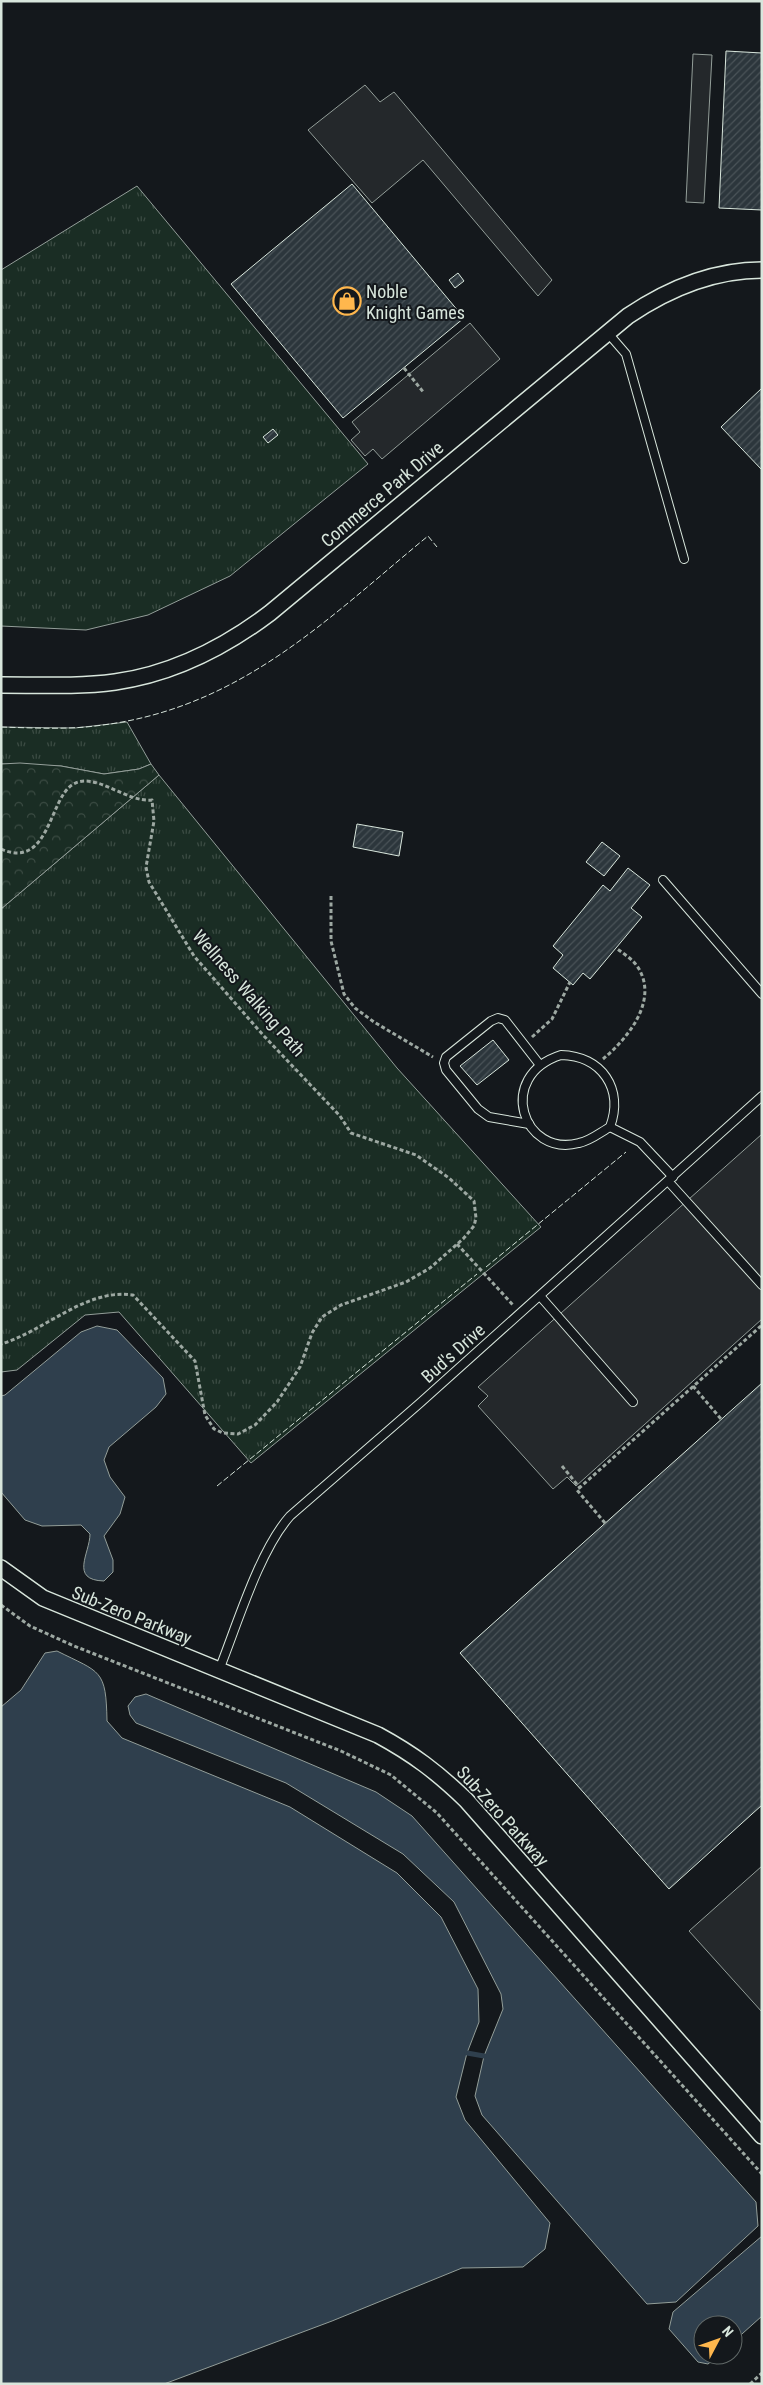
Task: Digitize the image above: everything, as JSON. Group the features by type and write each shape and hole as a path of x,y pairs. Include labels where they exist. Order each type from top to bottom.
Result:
{"street":[{"name":"Commerce Park Drive","path":"1,685 80,685 116,682 154,674 207,653 240,635 270,613 608,332 652,300 677,287 718,275 762,270"},
{"name":"Sub-Zero Parkway","path":"1,1568 43,1598 378,1736 409,1752 438,1774 466,1800 762,2136"}],"lane":[{"path":"608,332 626,354 684,559"},
{"path":"663,880 762,994"},
{"path":"529,1124 488,1117 478,1109 446,1070 444,1063 446,1057 491,1021 498,1018 506,1020 540,1065"},
{"path":"561,1055 576,1056 601,1070 614,1096 616,1111 610,1127 581,1143 566,1145 545,1139 529,1124 523,1110 522,1095 526,1080 540,1065 547,1060 561,1055"},
{"name":"Bud's Drive","path":"219,1670 268,1549 279,1529 290,1516 540,1296 762,1096"},
{"path":"610,1127 640,1142 762,1285"},
{"path":"540,1296 633,1402"}],"path":[{"path":"404,368 424,393"},
{"name":"Wellness Walking Path","path":"1,849 12,854 25,851 37,844 48,829 60,802 73,784 87,780 133,799 152,800 154,820 146,867 149,882 190,949 263,1035 340,1116 352,1133 416,1155 449,1178 474,1201 476,1218 474,1226 430,1268 406,1282 341,1305 322,1318 312,1333 300,1367 277,1402 254,1425 238,1434 223,1433 214,1429 205,1415 195,1361 133,1295 121,1293 103,1296 84,1303 21,1338 1,1344"},
{"path":"331,896 331,940 344,994 355,1008 374,1022 428,1052 446,1070"},
{"path":"595,1066 618,1046 634,1028 641,1010 643,991 638,968 616,948"},
{"path":"524,1044 547,1025 570,982"},
{"path":"457,1244 520,1313"},
{"path":"605,1523 577,1490 762,1325"},
{"path":"693,1386 721,1419"},
{"path":"562,1466 580,1488"},
{"path":"1,1605 30,1626 74,1646 341,1751 391,1775 437,1813 762,2174"},
{"path":"750,2384 762,2373"}],"green space":[{"path":"137,186 368,464 230,576 148,615 86,630 1,626 1,270"},
{"path":"127,722 151,764 139,769 104,774 61,766 1,764 1,727 75,728"},
{"path":"20,763 61,766 104,774 139,769 151,764 159,775 1,909 1,764"},
{"path":"159,775 397,1068 541,1227 251,1463 119,1312 85,1315 17,1370 1,1372 1,909"}],"shaded area":[{"path":"693,54 712,55 704,203 686,202"},
{"path":"365,85 380,102 394,92 552,280 538,296 423,160 372,203 308,130"},
{"path":"470,323 500,359 382,459 373,449 365,456 351,440 360,432 352,422"},
{"path":"762,1134 762,1319 576,1486 567,1477 553,1489 478,1406 488,1396 478,1387"},
{"path":"762,1866 762,2012 689,1931"}],"water":[{"path":"97,1326 117,1330 163,1378 166,1394 156,1407 109,1447 104,1460 110,1477 125,1497 120,1514 104,1536 113,1560 113,1572 104,1581 87,1576 84,1571 90,1534 81,1525 42,1526 25,1520 1,1492 1,1396 5,1395 81,1332"},
{"path":"57,1651 92,1669 98,1675 105,1691 107,1721 122,1738 290,1807 397,1873 441,1917 478,1989 479,2022 467,2053 456,2097 465,2120 550,2223 545,2249 523,2267 462,2268 332,2321 164,2384 1,2384 1,1707 21,1690 45,1653"},
{"path":"146,1694 376,1792 412,1816 756,2202 758,2226 676,2302 647,2304 482,2115 475,2096 484,2056 503,2009 501,1994 454,1902 403,1854 286,1783 136,1723 130,1715 128,1706 135,1697"},
{"path":"762,2236 762,2316 743,2333 743,2315 693,2315 693,2356 669,2329 673,2312"}],"building":[{"path":"726,51 762,53 762,210 719,208"},
{"name":"Noble Knight Games","path":"352,184 464,318 343,418 231,284"},
{"path":"458,273 464,281 455,288 449,280"},
{"path":"762,388 762,470 721,427"},
{"path":"273,429 278,435 268,443 263,437"},
{"path":"357,824 403,832 399,856 353,847"},
{"path":"602,842 620,856 604,876 586,862"},
{"path":"628,868 650,885 631,908 642,917 590,979 583,973 573,985 553,968 563,955 553,946 603,885 610,891"},
{"path":"493,1040 509,1060 477,1085 460,1066"},
{"path":"762,1383 762,1805 669,1889 460,1653"}],"waterway":[{"path":"467,2053 484,2056"}],"fence":[{"path":"1,727 90,727 152,715 198,700 240,679 279,655 317,628 428,536 437,547"},
{"path":"486,1267 626,1152"},
{"path":"217,1486 477,1274"}],"place":[{"name":"Noble Knight Games","path":"347,301"}]}
